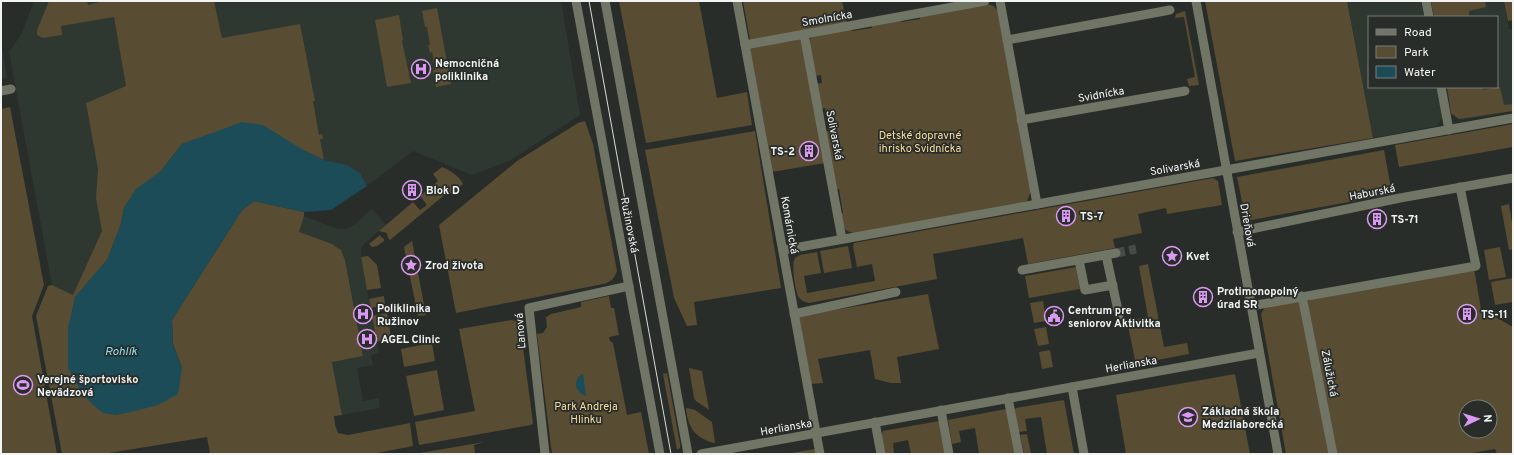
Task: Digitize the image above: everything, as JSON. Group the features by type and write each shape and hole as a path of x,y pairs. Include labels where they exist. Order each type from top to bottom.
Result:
{"street":[{"name":"Ružinovská","path":"576,1 660,454"},
{"name":"Ružinovská","path":"605,1 688,454"},
{"name":"Komárnická","path":"737,1 820,454"},
{"name":"Smolnícka","path":"745,45 985,1"},
{"path":"1000,1 1034,205"},
{"name":"Drieňová","path":"1196,1 1278,454"},
{"path":"1426,1 1429,16"},
{"path":"1007,40 1170,10"},
{"name":"Solivarská","path":"804,34 842,239"},
{"path":"1441,88 1449,130"},
{"path":"1,91 11,89"},
{"name":"Svidnícka","path":"1021,120 1185,91"},
{"name":"Solivarská","path":"783,250 1513,118"},
{"name":"Haburská","path":"1237,232 1460,187 1513,178"},
{"path":"1251,306 1476,266 1460,187"},
{"path":"1022,270 1111,254 1113,285 1118,315"},
{"path":"1079,260 1085,290 1113,285"},
{"name":"Ľanová","path":"545,454 529,308 629,286"},
{"path":"794,314 896,292"},
{"name":"Zálužická","path":"1302,296 1333,454"},
{"name":"Herlianska","path":"701,454 1259,353"},
{"path":"1072,387 1084,454"},
{"path":"1008,398 1019,454"},
{"path":"941,410 949,454"},
{"path":"875,422 881,454"}],"shaded area":[{"path":"34,1 561,1 580,115 509,161 472,175 413,151 367,186 360,173 324,160 73,295 52,285 9,52 22,33"},
{"path":"1347,1 1421,1 1424,16 1368,16 1368,88 1437,88 1442,118 1437,126 1373,138"},
{"path":"1431,1 1504,1 1509,29 1513,29 1513,111 1462,120 1455,117 1451,113 1447,88 1498,88 1498,16 1434,16"},
{"path":"1,40 7,78 1,79"},
{"name":"Poliklinika Ružinov","path":"372,209 386,225 361,248 361,257 379,353 371,355 373,365 357,368 363,401 379,398 380,408 342,415 332,361 363,356 345,260 299,232 304,216 335,228 345,229 354,225"}],"green space":[{"path":"49,1 87,1 88,5 103,1 214,1 222,38 300,24 315,101 313,101 319,135 322,134 323,139 320,139 324,160 305,151 211,134 182,144 160,172 136,190 124,208 121,224 107,260 75,297 182,368 173,344 172,320 242,210 254,201 304,212 299,232 332,244 341,250 345,260 363,356 332,362 342,415 334,416 338,433 348,435 410,423 413,446 372,454 210,454 207,437 103,454 62,454 36,316 48,286 52,285 73,295 102,231 96,198 98,169 86,103 126,86 114,17 61,26 62,35 43,38 37,35 37,30"},
{"path":"619,1 699,1 717,98 747,92 752,125 646,143"},
{"path":"743,1 842,1 847,24 750,40"},
{"path":"1205,1 1347,1 1373,138 1235,161"},
{"path":"1431,1 1485,1 1486,7 1469,11 1469,16 1434,16"},
{"path":"1504,1 1513,1 1513,20 1508,21"},
{"name":"Detské dopravné ihrisko Svidnícka","path":"988,4 996,8 998,13 1031,191 1027,201 856,233 846,230 839,214 843,213 839,189 834,190 824,132 829,131 825,108 820,109 815,84 822,83 821,75 814,76 808,43 811,38 816,35 851,29 852,31 872,28 872,25 901,19 901,22 920,19 920,16"},
{"path":"437,8 451,84 436,87 432,52 430,53 427,27 425,27 422,11"},
{"path":"1185,11 1199,85 1189,86 1187,79 1195,77 1184,17 1175,18 1176,14"},
{"path":"399,15 402,41 411,83 387,87 375,20"},
{"path":"802,36 825,163 772,172 749,47"},
{"path":"1500,87 1504,105 1512,104 1513,111 1459,119 1451,113 1447,88 1482,88 1483,90"},
{"path":"10,107 44,285 32,316 57,454 1,454 1,109"},
{"path":"585,121 593,144 617,271 613,278 603,284 456,313 439,225 517,161 578,123"},
{"path":"1513,124 1513,147 1399,167 1395,145"},
{"path":"755,131 781,288 694,302 697,325 687,326 674,298 645,150"},
{"path":"1384,150 1392,194 1246,221 1237,177"},
{"path":"442,167 459,178 463,184 451,194 448,192 390,240 387,233 379,231 413,202 420,210 427,205 420,196 438,181 433,174"},
{"path":"1213,178 1218,181 1222,205 1167,214 1166,208 1138,214 1142,233 1113,239 1115,248 1028,264 1023,238 933,254 937,279 809,303 800,299 797,293 793,265 795,258 800,255 817,252 821,273 804,276 807,293 875,281 872,264 857,267 853,246 854,243"},
{"path":"1509,204 1513,229 1513,249 1509,250 1501,206"},
{"path":"380,235 384,241 377,246 372,247 369,244"},
{"path":"412,241 426,315 418,316 404,247"},
{"path":"848,246 852,268 824,273 820,251"},
{"path":"1500,247 1506,277 1489,280 1484,250"},
{"path":"368,256 377,265 381,288 367,290 361,257"},
{"path":"1148,264 1164,347 1187,343 1189,354 1141,363 1135,360 1127,321 1148,317 1139,266"},
{"path":"1076,267 1080,289 1029,298 1025,276"},
{"path":"1474,269 1481,309 1513,327 1513,454 1497,454 1495,449 1466,454 1335,454 1307,303 1311,298"},
{"path":"1513,278 1513,302 1495,305 1491,282"},
{"path":"928,294 939,349 897,357 901,383 891,383 875,379 870,350 818,359 823,383 811,384 799,316"},
{"path":"384,296 385,305 371,308 369,299"},
{"name":"Park Andreja Hlinku","path":"609,296 611,308 614,308 619,335 609,337 610,341 613,343 627,415 641,412 649,454 552,454 537,334 543,333 547,327 546,317 551,314 581,307 581,302"},
{"path":"1303,300 1331,454 1286,454 1261,314 1265,307"},
{"path":"1043,301 1046,321 1034,323 1030,303"},
{"path":"387,313 391,338 377,342 372,316"},
{"path":"511,320 516,321 520,325 533,423 531,425 419,445 415,422 475,411 459,329"},
{"path":"1046,327 1049,344 1038,346 1034,329"},
{"path":"432,343 435,361 404,367 401,349"},
{"path":"1050,350 1053,367 1042,369 1039,352"},
{"path":"689,368 702,371 709,410 694,398"},
{"path":"437,370 444,410 414,416 406,376"},
{"path":"667,373 680,444 680,448 677,450 663,374"},
{"name":"Základná škola Medzilaborecká","path":"1235,374 1250,454 1126,454 1116,395"},
{"path":"1064,400 1074,454 1047,454 1041,417 1025,419 1027,431 1018,432 1014,411 1016,408"},
{"path":"687,408 695,410 712,422 715,443 703,439 694,432 687,416"},
{"path":"1006,409 1016,454 979,454 975,428 959,431 961,442 952,444 948,420"},
{"path":"939,421 948,454 911,454 908,440 893,443 894,454 884,454 881,437 883,431"},
{"path":"1027,434 1031,454 1024,454 1020,435"},
{"path":"484,442 474,445 475,453 472,454 414,454"},
{"path":"815,449 816,454 785,454"}],"water":[{"name":"Rohlík","path":"242,122 263,125 305,151 324,160 347,165 360,173 367,186 331,210 304,212 254,201 242,210 172,320 173,344 182,368 178,394 158,405 131,412 116,415 103,413 82,393 68,368 68,328 75,297 107,260 121,224 124,208 136,189 160,172 182,144"},
{"path":"583,374 586,396 579,392 576,386 577,379"}],"tunnel":[{"path":"1116,253 1136,249"}],"tram line":[{"path":"589,1 671,454"}],"place":[{"name":"Nemocničná poliklinika","path":"421,69"},
{"name":"TS-2","path":"809,151"},
{"name":"Blok D","path":"412,190"},
{"name":"TS-7","path":"1066,216"},
{"name":"TS-71","path":"1377,219"},
{"name":"Kvet","path":"1172,256"},
{"name":"Zrod života","path":"411,265"},
{"name":"Protimonopolný úrad SR","path":"1203,297"},
{"name":"Poliklinika Ružinov","path":"363,314"},
{"name":"TS-11","path":"1467,314"},
{"name":"Centrum pre seniorov Aktivitka","path":"1054,316"},
{"name":"AGEL Clinic","path":"367,339"},
{"name":"Verejné športovisko Nevädzová","path":"23,385"},
{"name":"Základná škola Medzilaborecká","path":"1188,417"}]}
